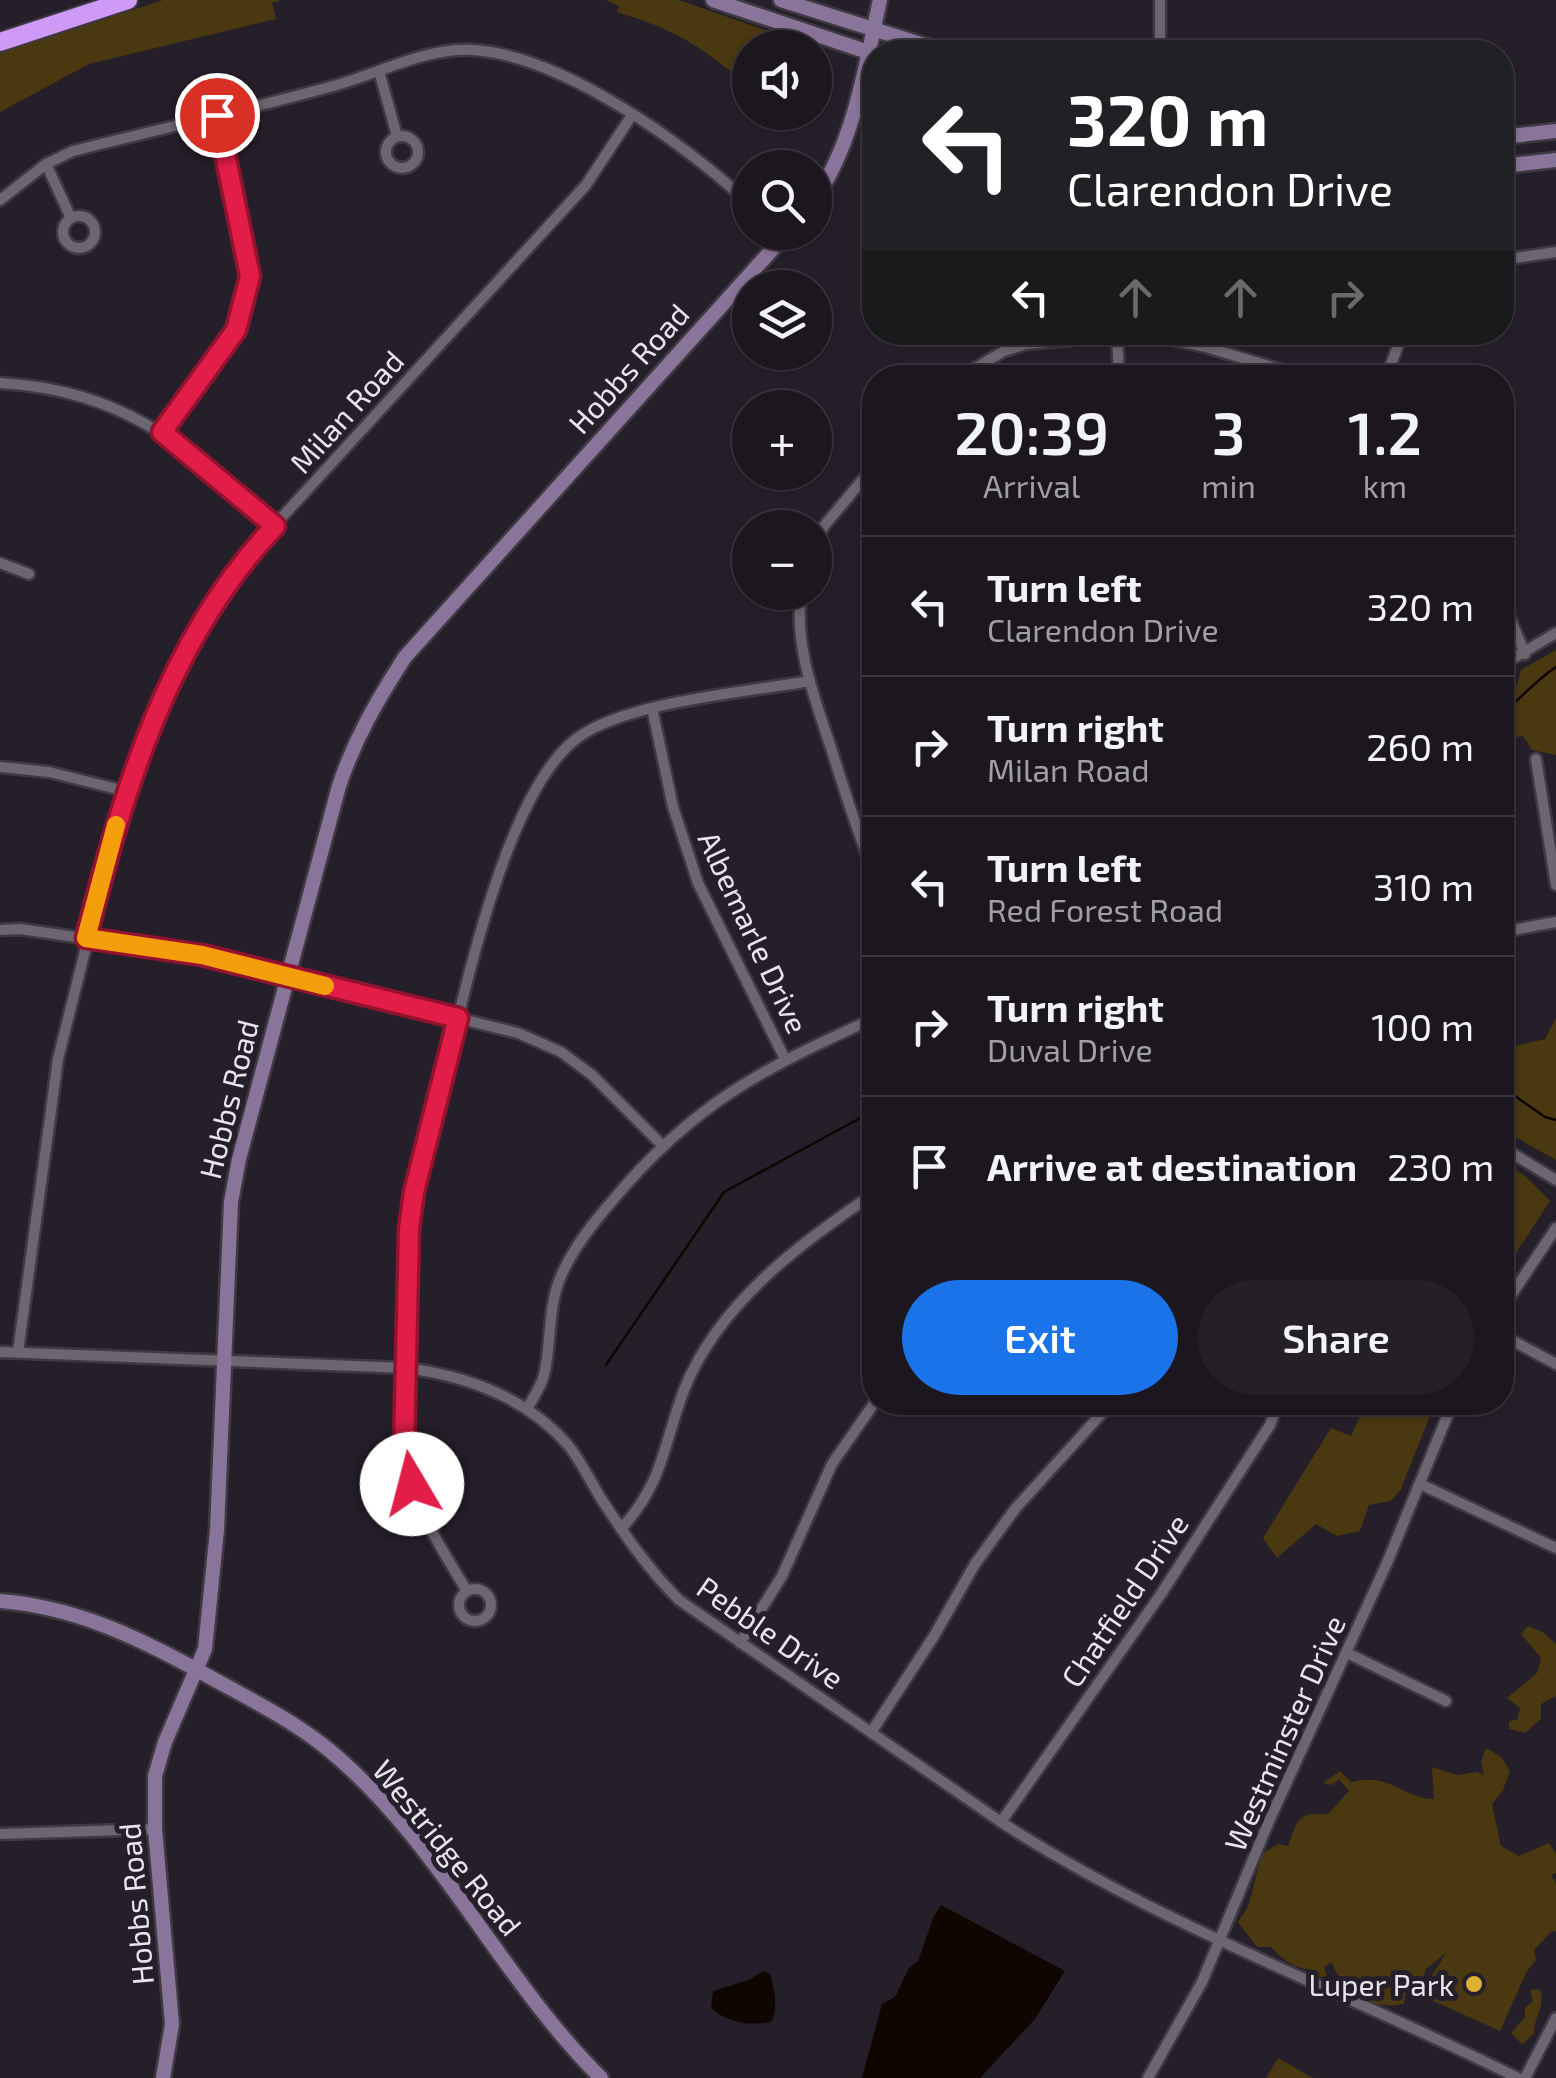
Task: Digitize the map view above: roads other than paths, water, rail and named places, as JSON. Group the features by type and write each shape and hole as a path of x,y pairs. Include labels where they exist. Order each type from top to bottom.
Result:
{"highway":[{"path":"0,42 128,0"}],"street":[{"path":"713,0 862,50"},
{"path":"781,0 907,40"},
{"path":"873,40 880,0"},
{"path":"1160,0 1160,40"},
{"path":"0,200 46,164 73,151 336,86 451,50 508,56 613,102 698,158 732,188"},
{"path":"379,72 398,136"},
{"path":"832,166 846,139 862,86"},
{"path":"162,432 236,330 250,276 217,115"},
{"name":"Milan Road","path":"18,1352 58,1059 125,791 160,701 190,642 241,565 586,185 632,115"},
{"path":"1514,136 1556,131"},
{"path":"1514,165 1556,160"},
{"path":"46,164 72,218"},
{"name":"Hobbs Road","path":"163,2078 172,2024 156,1828 156,1776 160,1756 205,1650 217,1530 232,1202 239,1159 287,977 352,747 405,657 771,250"},
{"path":"1514,258 1556,252"},
{"path":"982,365 1023,345"},
{"path":"1197,345 1264,365"},
{"path":"0,383 62,390 130,414 162,432 275,526"},
{"path":"832,516 862,481"},
{"path":"0,562 30,574"},
{"path":"799,610 810,681 862,845"},
{"path":"1514,629 1524,654"},
{"path":"1514,659 1556,633"},
{"path":"467,1592 433,1536 412,1484 404,1448 409,1229 414,1192 484,918 535,788 555,759 575,740 618,716 810,681"},
{"name":"Albemarle Drive","path":"652,708 673,808 698,883 785,1059"},
{"path":"1536,759 1556,885"},
{"path":"0,767 49,772 125,791"},
{"path":"1514,930 1556,922"},
{"path":"0,930 202,955 518,1033 561,1052 613,1094 661,1144"},
{"path":"528,1409 543,1378 553,1298 562,1274 592,1226 661,1144 723,1095 785,1059 862,1024"},
{"path":"1514,1155 1556,1180"},
{"path":"621,1528 652,1488 685,1388 724,1325 780,1263 862,1202"},
{"path":"1514,1291 1556,1228"},
{"path":"1514,1341 1556,1364"},
{"name":"Pebble Drive","path":"0,1352 406,1368 469,1380 528,1409 568,1445 658,1580 679,1600 1001,1822 1055,1856 1296,1978 1522,2078"},
{"path":"740,1643 782,1576 832,1464 867,1415"},
{"path":"872,1731 984,1550 1015,1509 1100,1415"},
{"name":"Chatfield Drive","path":"1001,1822 1161,1594 1274,1415"},
{"name":"Westminster Drive","path":"1148,2078 1202,1982 1448,1415"},
{"path":"1420,1484 1556,1548"},
{"name":"Westridge Road","path":"0,1601 48,1606 123,1631 284,1719 330,1750 406,1830 562,2036 601,2078"},
{"path":"1347,1653 1446,1701"},
{"path":"0,1834 156,1828"},
{"path":"1522,2078 1556,2018"}],"waterway":[{"path":"1514,703 1556,667"},
{"path":"1514,1095 1556,1120"},
{"path":"606,1365 724,1192 862,1117"}],"place":[{"name":"Luper Park","path":"1474,1984"}]}
